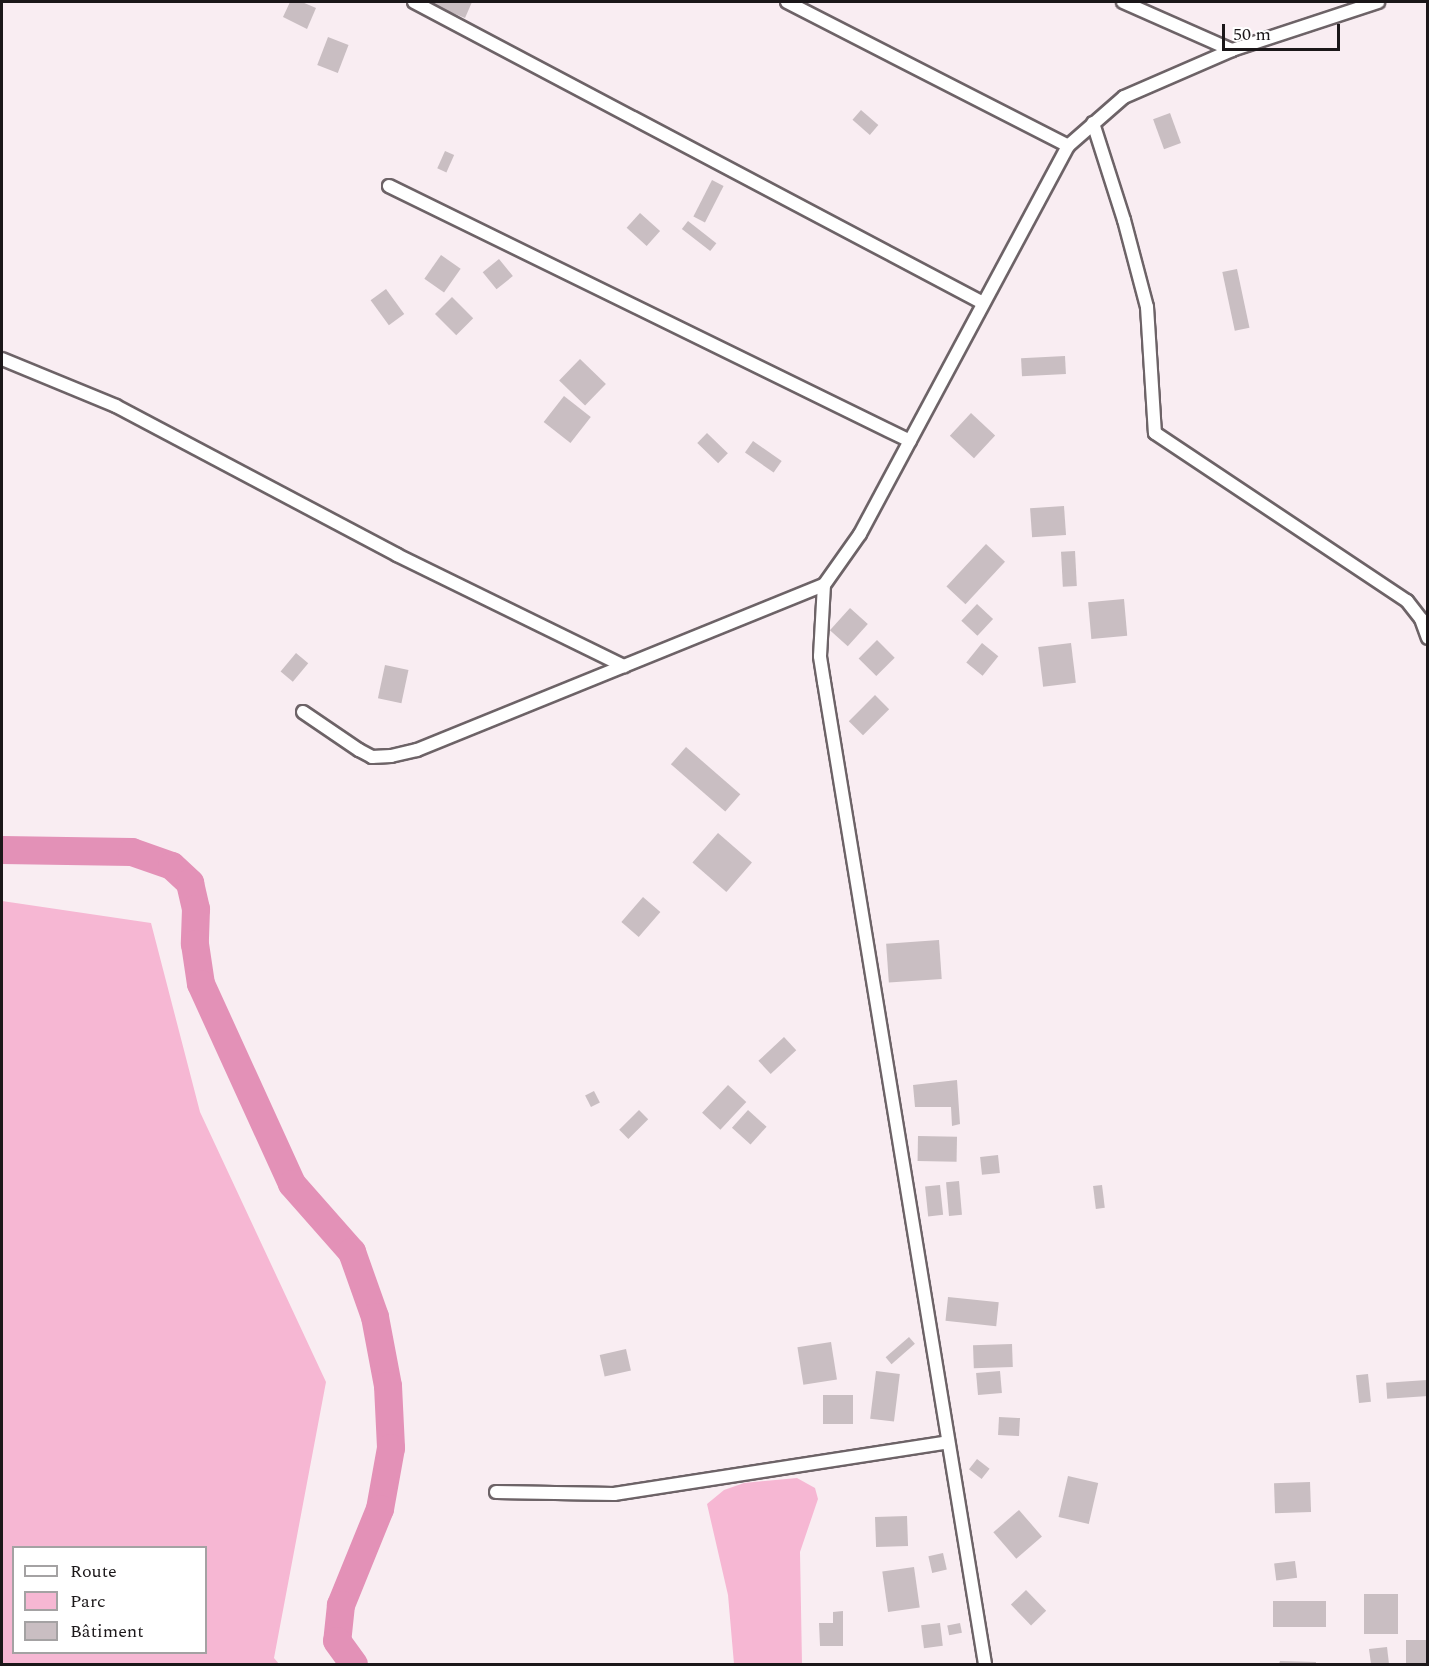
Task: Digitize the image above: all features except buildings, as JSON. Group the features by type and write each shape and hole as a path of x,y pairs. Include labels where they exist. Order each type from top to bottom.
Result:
{"street":[{"path":"414,2 983,303"},
{"path":"787,2 1068,146"},
{"path":"1124,2 1232,50"},
{"path":"985,1665 820,656 824,585 860,534 962,349 983,303 1068,146 1124,97 1232,50 1378,2"},
{"path":"1093,123 1124,220 1147,307 1155,433 1407,601 1421,619 1428,638"},
{"path":"389,186 910,441"},
{"path":"2,359 116,406 397,555 624,666"},
{"path":"303,712 372,757 391,756 417,750 824,585"},
{"path":"496,1492 615,1494 948,1442"}],"green space":[{"path":"2,901 151,923 200,1112 326,1382 274,1658 279,1664 2,1664"},
{"path":"797,1478 815,1488 818,1499 800,1552 802,1664 734,1664 728,1595 707,1504 724,1490 744,1483"}],"waterway":[{"path":"2,850 132,852 172,866 190,883 196,909 195,944 201,984 292,1184 352,1252 375,1317 388,1386 391,1448 380,1509 341,1605 337,1641 354,1664"}]}
